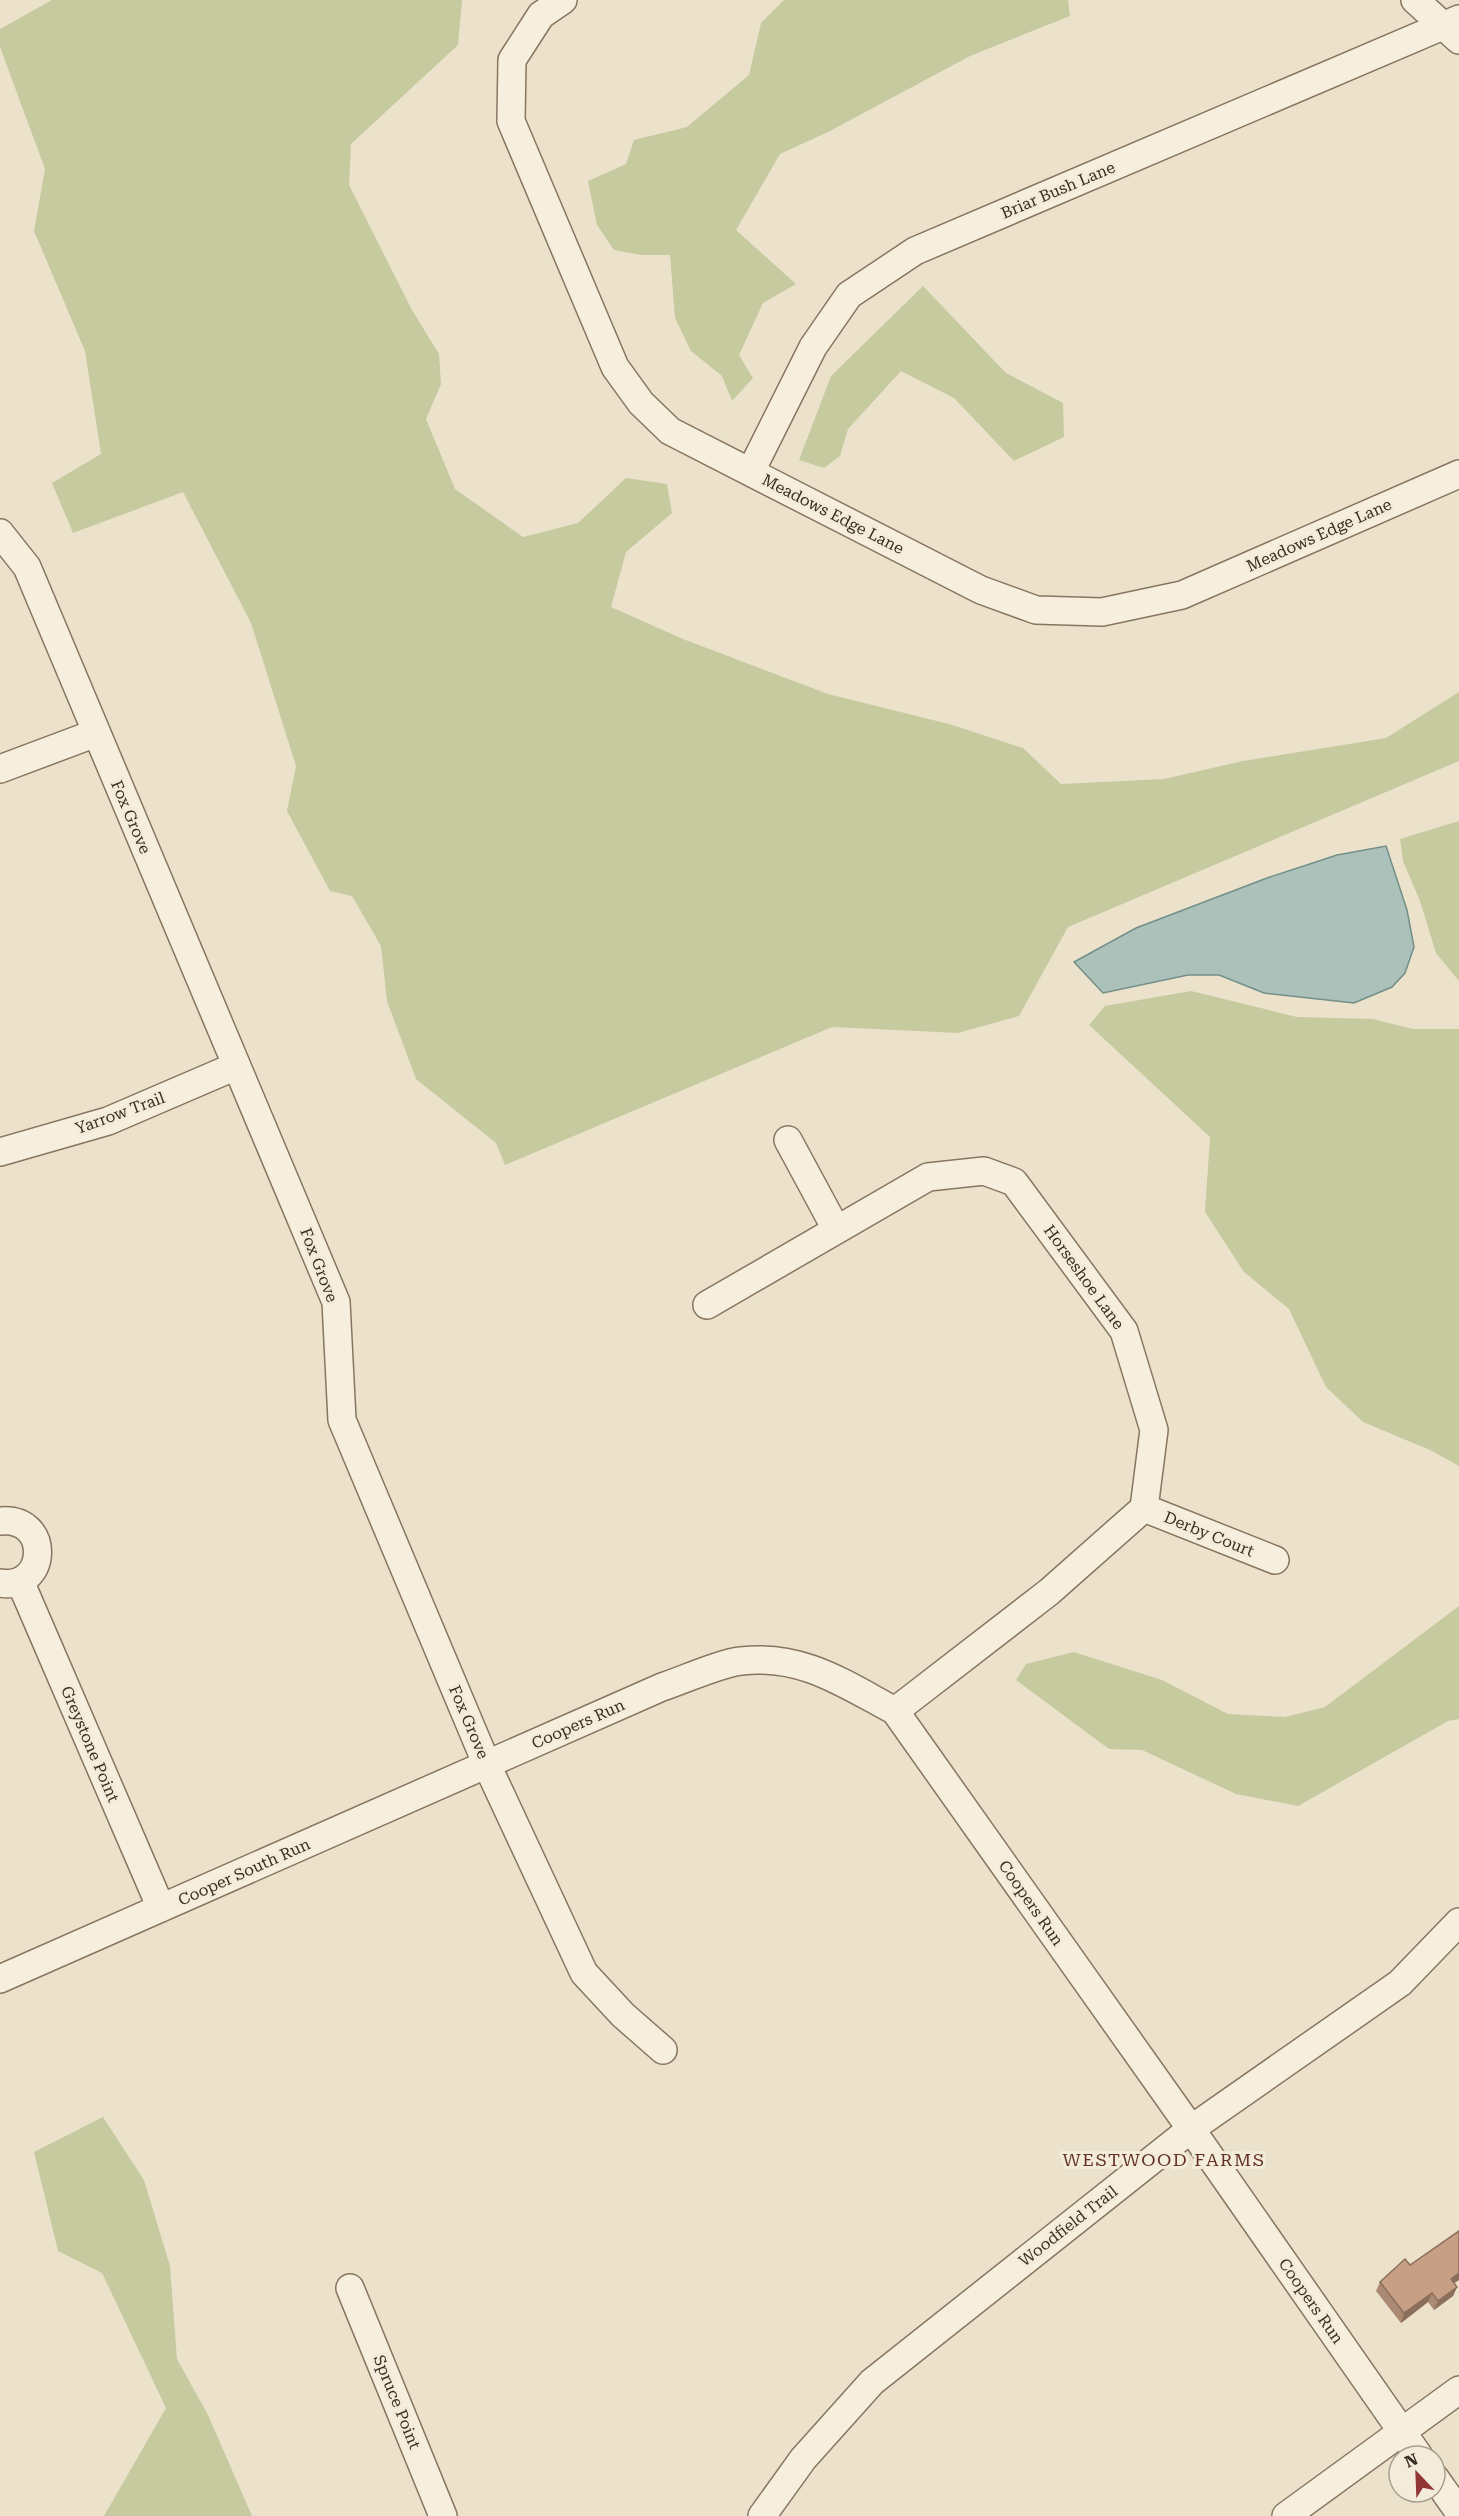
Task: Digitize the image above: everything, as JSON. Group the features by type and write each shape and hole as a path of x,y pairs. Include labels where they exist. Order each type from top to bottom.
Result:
{"street":[{"name":"Meadows Edge Lane","path":"562,0 541,15 512,60 511,122 615,367 641,403 670,432 751,471 981,590 1036,610 1102,612 1182,595 1459,474"},
{"path":"1415,0 1454,28"},
{"name":"Briar Bush Lane","path":"751,471 813,347 849,295 915,251 1454,28"},
{"name":"Fox Grove","path":"0,533 27,567 336,1302 342,1420 488,1765 584,1973 623,2015 663,2050"},
{"path":"0,769 96,733"},
{"name":"Yarrow Trail","path":"0,1152 108,1121 236,1066"},
{"path":"788,1140 836,1229"},
{"name":"Horseshoe Lane","path":"707,1305 928,1177 984,1171 1014,1182 1124,1331 1154,1430 1144,1508"},
{"path":"895,1711 1049,1592 1144,1508"},
{"name":"Derby Court","path":"1144,1508 1275,1560"},
{"name":"Greystone Point","path":"0,1521 8,1520 22,1524 36,1542 38,1549 36,1564 27,1577 10,1582 161,1908"},
{"name":"Coopers Run","path":"488,1765 662,1687 740,1661 795,1662 832,1676 895,1711 1410,2444"},
{"name":"Cooper South Run","path":"0,1979 488,1765"},
{"name":"Woodfield Trail","path":"762,2516 803,2459 872,2382 1191,2129 1400,1983 1459,1922"},
{"name":"Spruce Point","path":"350,2288 443,2516"},
{"path":"1286,2516 1459,2390"},
{"path":"1447,2495 1459,2512"}],"green space":[{"path":"52,0 462,0 458,45 351,144 349,185 412,310 439,354 441,384 426,419 455,489 523,537 578,523 626,478 667,484 672,513 626,552 611,607 683,639 828,694 949,724 1023,748 1061,784 1164,779 1243,761 1386,738 1459,692 1459,761 1068,927 1019,1016 958,1033 832,1027 505,1165 496,1143 416,1079 387,1001 381,946 352,896 330,891 287,811 296,766 251,623 183,492 73,533 52,483 101,454 85,351 34,231 45,169 0,47 0,29"},
{"path":"784,0 1068,0 1070,16 970,56 828,132 780,154 736,230 796,284 763,303 739,355 753,378 732,401 722,376 691,351 675,318 670,255 641,255 614,250 597,225 588,181 626,164 634,140 687,127 749,75 761,23"},
{"path":"923,286 1006,373 1063,403 1064,437 1014,461 954,398 901,371 848,429 840,456 824,468 799,460 831,376"},
{"path":"1459,821 1459,981 1436,953 1420,901 1403,861 1400,839"},
{"path":"1191,991 1297,1017 1373,1019 1413,1029 1459,1029 1459,1466 1430,1450 1363,1422 1326,1387 1289,1309 1244,1272 1205,1212 1210,1137 1089,1025 1105,1006"},
{"path":"1459,1606 1459,1719 1448,1721 1298,1806 1236,1794 1142,1750 1109,1749 1016,1680 1026,1664 1074,1652 1162,1680 1228,1714 1285,1717 1325,1707"},
{"path":"103,2117 144,2180 170,2266 177,2359 208,2415 252,2516 104,2516 166,2408 102,2273 58,2251 34,2152"}],"water":[{"path":"1386,846 1407,910 1414,947 1405,973 1392,987 1354,1003 1264,993 1219,975 1188,975 1103,993 1074,962 1136,928 1267,878 1337,855"}],"building":[{"path":"1459,2231 1459,2273 1451,2279 1457,2287 1438,2301 1432,2293 1404,2313 1380,2282 1405,2259 1410,2265"}],"district":[{"name":"WESTWOOD FARMS","path":"1164,2159"}]}
